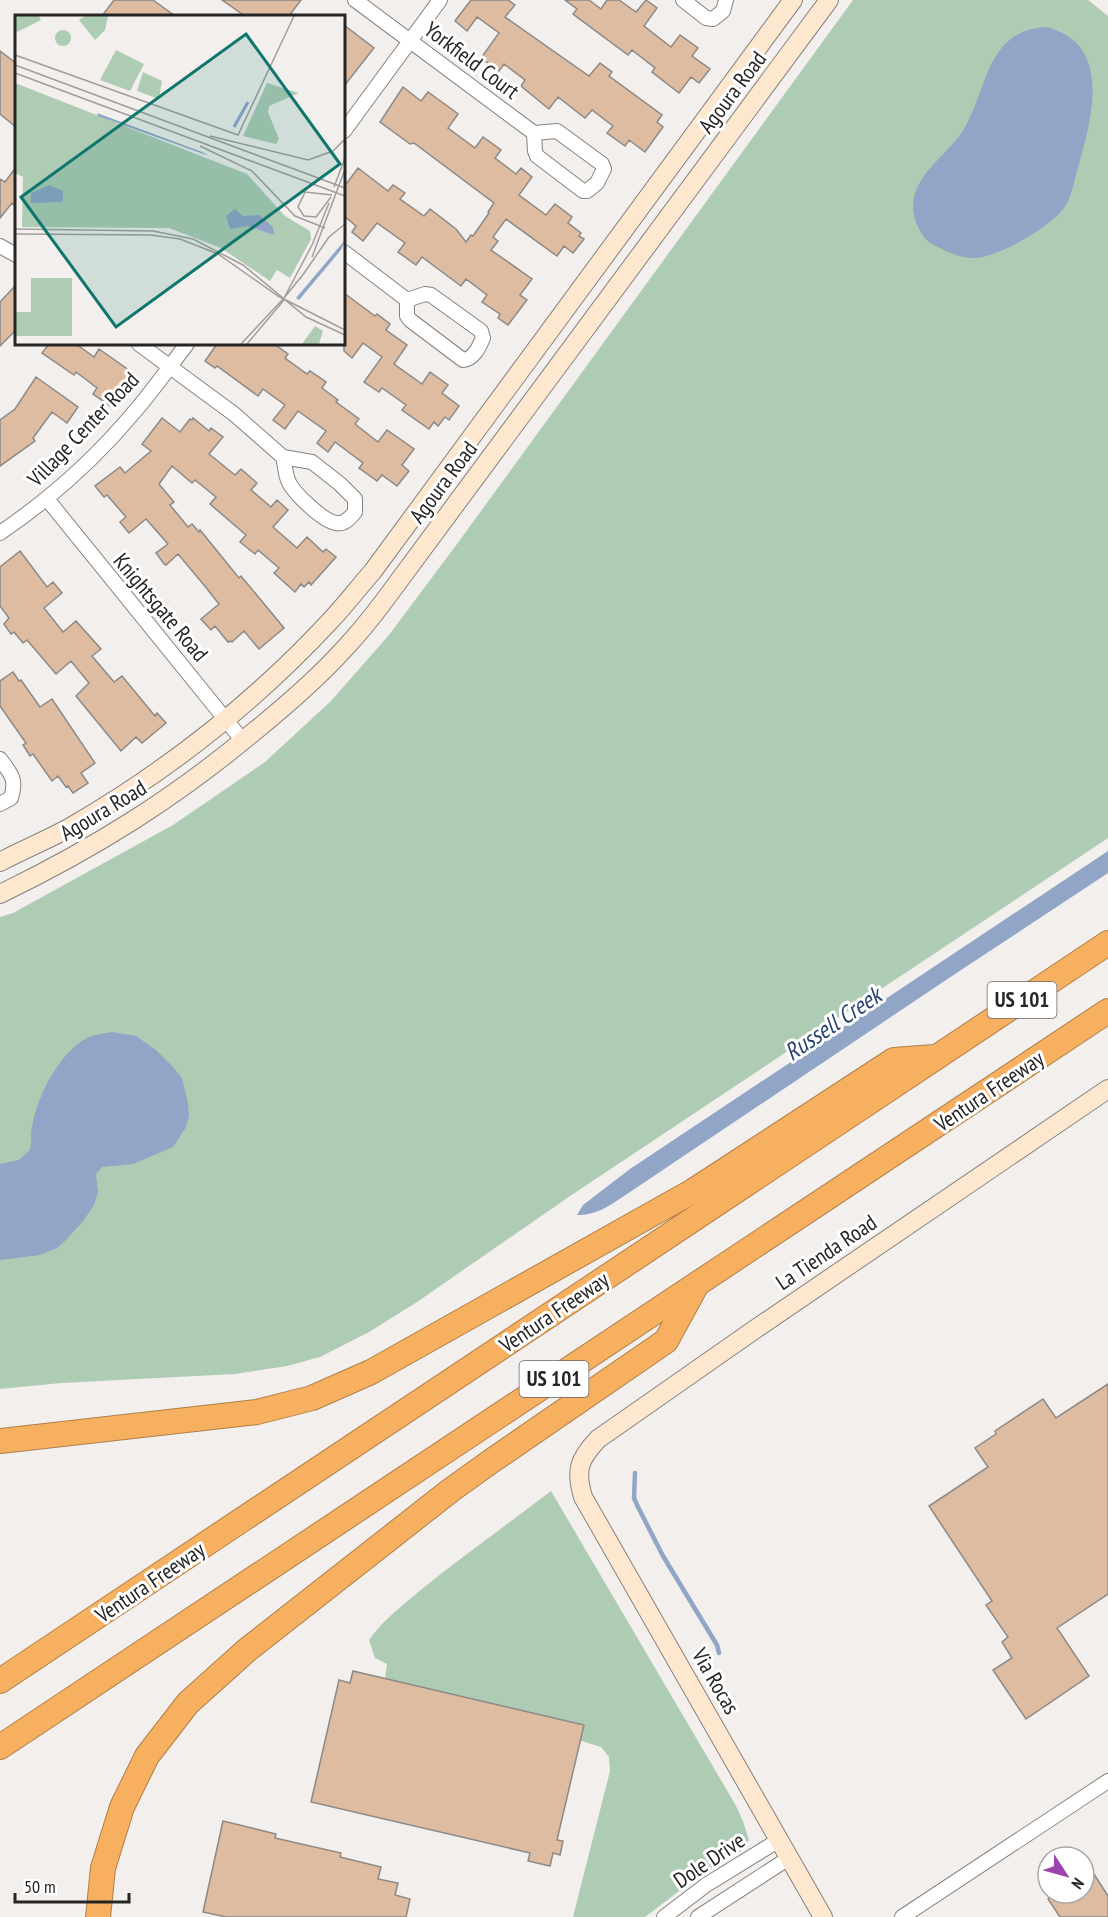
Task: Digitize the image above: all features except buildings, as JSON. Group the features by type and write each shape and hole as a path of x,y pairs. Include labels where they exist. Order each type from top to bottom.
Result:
{"highway":[{"name":"Ventura Freeway","path":"0,1681 1108,943"},
{"name":"Ventura Freeway","path":"0,1747 1108,1011"},
{"path":"0,1441 257,1412 312,1398 371,1372 693,1191 894,1060 937,1056"},
{"path":"98,1917 103,1868 122,1807 147,1756 188,1703 247,1650 451,1490 666,1341 696,1285"}],"main road":[{"name":"Agoura Road","path":"0,861 73,825 145,779 226,719 293,659 332,619 373,571 793,0"},
{"name":"Agoura Road","path":"0,894 56,867 121,830 180,790 295,698 346,647 384,602 829,0"},
{"name":"La Tienda Road","path":"579,1464 598,1439 754,1329 1108,1089"},
{"name":"Via Rocas","path":"579,1464 579,1482 583,1497 823,1917"}],"street":[{"name":"Yorkfield Court","path":"355,0 534,133"},
{"path":"345,130 440,0"},
{"path":"683,0 706,18 713,19 723,11 726,0"},
{"path":"557,130 602,164 604,170 597,183 587,191 583,191 537,156 534,133 557,130"},
{"path":"345,253 407,300 410,320 463,360 467,360 477,351 483,338 481,332 431,296 425,294 407,300"},
{"path":"140,345 234,414 284,457 312,462 340,484 355,500 355,513 348,521 337,524 304,501 288,481 284,457"},
{"name":"Village Center Road","path":"0,533 47,499 77,472 136,411 186,345"},
{"name":"Knightsgate Road","path":"47,499 243,741"},
{"path":"0,759 12,775 15,786 11,798 0,804"},
{"path":"903,1917 1108,1781"},
{"name":"Dole Drive","path":"664,1917 706,1885 779,1840"},
{"name":"Dole Drive","path":"698,1917 789,1858"}],"green space":[{"path":"853,0 1088,0 1108,16 1108,838 573,1194 417,1302 369,1332 320,1357 287,1366 235,1374 61,1383 0,1389 0,917 13,913 173,825 265,762 331,701 389,635 457,544"},
{"path":"551,1491 735,1804 749,1840 741,1851 700,1875 645,1917 573,1917 610,1771 609,1757 601,1747 385,1679 387,1664 375,1658 369,1640 387,1619 422,1589"}],"water":[{"path":"1047,27 1072,39 1083,51 1092,82 1087,133 1069,199 1052,221 999,252 970,258 946,251 929,242 919,228 913,205 915,193 928,171 962,132 971,116 991,65 1000,50 1011,39 1026,31"},
{"path":"1108,851 1108,873 616,1202 604,1209 577,1215 583,1205 630,1169"},
{"path":"112,1032 136,1036 156,1050 182,1078 188,1103 189,1116 186,1127 173,1147 133,1164 102,1167 96,1174 98,1192 94,1205 84,1220 57,1248 40,1255 0,1260 0,1164 19,1160 30,1150 31,1130 39,1103 50,1078 66,1055 88,1037"}],"waterway":[{"path":"635,1473 634,1498 638,1507 663,1556 717,1645 719,1653"}],"water label":[{"name":"Russell Creek","path":"833,1024"}]}
